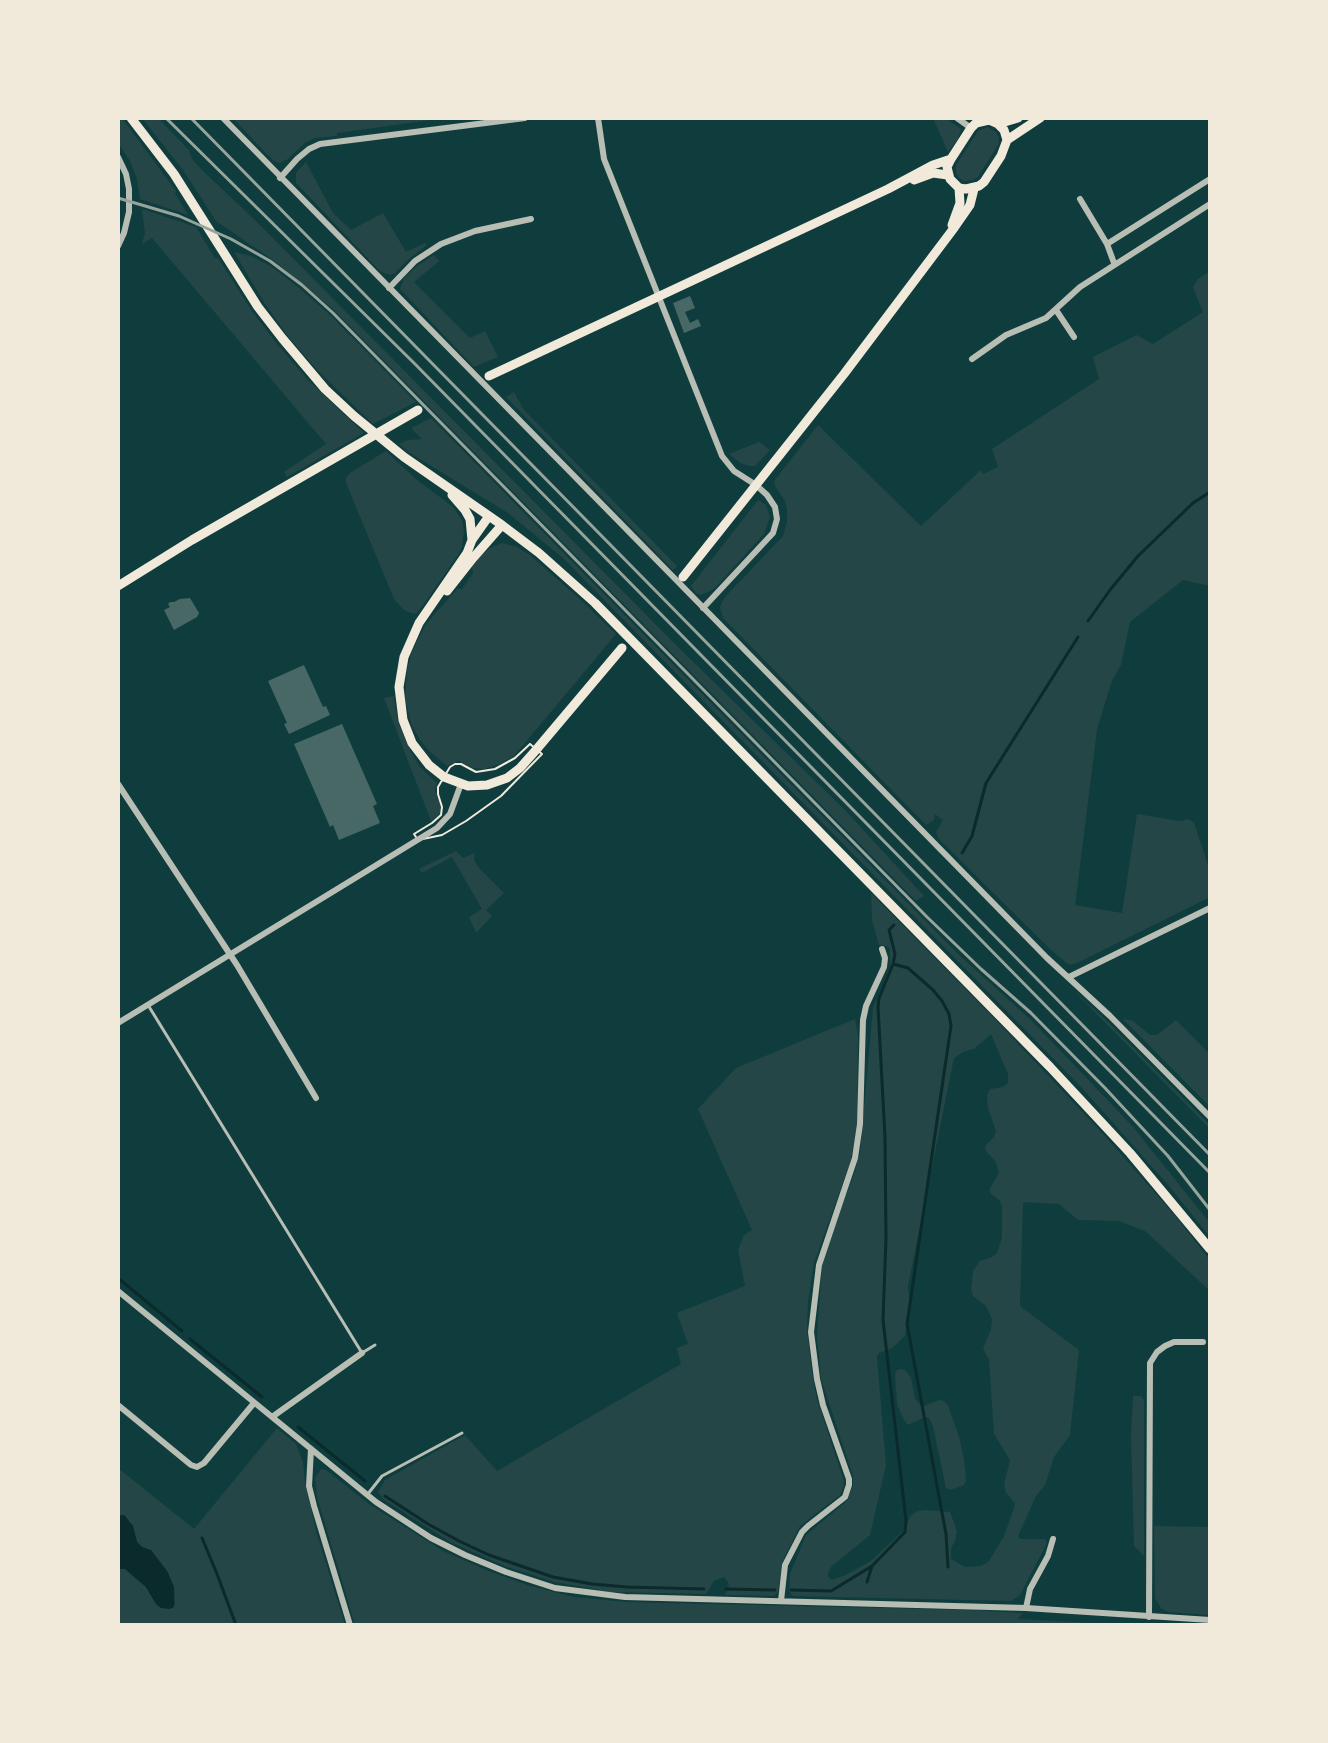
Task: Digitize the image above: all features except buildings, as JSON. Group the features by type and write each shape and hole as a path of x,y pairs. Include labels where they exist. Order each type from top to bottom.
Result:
{"main road":[{"path":"131,118 166,163 258,307 325,389 404,457 502,525 595,603 1093,1112 1210,1249"},
{"path":"998,124 1018,118"},
{"path":"1007,140 1040,118"},
{"path":"948,235 960,203 959,188 948,175 947,167 971,128 982,121 998,124 1004,130 1006,147 984,182 974,189 959,188"},
{"path":"489,376 951,159"},
{"path":"888,189 933,173 948,175"},
{"path":"683,577 844,374 970,205 974,189"},
{"path":"118,586 418,410"},
{"path":"448,489 470,519 472,540"},
{"path":"489,516 427,610 404,657 399,687 400,708 407,732 429,765 444,777 461,784 479,786 507,778 536,750 622,648"},
{"path":"427,610 440,599 502,525"}],"street":[{"path":"223,118 1047,958 1210,1117"},
{"path":"280,178 297,159 320,144 461,122 525,118"},
{"path":"598,118 604,159 725,462 756,485 775,507 777,519 773,533 703,608"},
{"path":"957,118 971,128"},
{"path":"118,157 126,174 129,201 124,233 118,246"},
{"path":"1107,244 1210,179"},
{"path":"1080,199 1107,244 1114,263"},
{"path":"972,359 1006,335 1046,318 1080,287 1114,263 1210,204"},
{"path":"389,288 415,261 441,244 475,231 531,219"},
{"path":"1056,310 1074,337"},
{"path":"118,784 229,955 316,1098"},
{"path":"118,1023 418,840 445,821 461,784"},
{"path":"1069,977 1210,908"},
{"path":"781,1601 785,1565 802,1532 845,1497 849,1485 823,1405 811,1332 819,1265 855,1158 860,1124 863,1020 884,967 882,949"},
{"path":"118,1291 367,1495 431,1538 465,1555 555,1588 625,1597 1026,1608 1210,1620"},
{"path":"1149,1617 1150,1363 1157,1352 1174,1342 1203,1342"},
{"path":"272,1417 362,1353"},
{"path":"118,1405 197,1467 204,1463 254,1403"},
{"path":"311,1449 309,1486 350,1625"},
{"path":"1026,1608 1030,1589 1048,1556 1053,1539"}],"lane":[{"path":"148,1005 362,1353 375,1345"},
{"path":"367,1495 382,1476 462,1433"}],"path":[{"path":"418,840 442,835 501,796 542,754 536,750"}],"shaded area":[{"path":"118,118 122,118 176,191 188,215 140,199 130,161 118,143"},
{"path":"142,118 158,118 189,150 200,168 845,810 924,896 916,901 334,310 273,260 216,221 183,170"},
{"path":"233,118 445,118 315,138 280,163 274,161"},
{"path":"933,118 945,118 961,129 948,152"},
{"path":"988,127 996,132 998,145 978,177 964,181 956,172 956,165 978,131"},
{"path":"306,162 333,213 351,230 383,213 406,252 425,243 427,245 395,273 390,275 380,271 296,183 296,173"},
{"path":"142,209 196,227 277,344 309,381 364,433 287,477 284,472 326,444 152,238 142,244 145,233"},
{"path":"234,252 251,256 272,267 299,288 416,402 373,424 318,371 287,335"},
{"path":"434,255 439,261 414,282 470,338 485,331 498,357 474,367 400,289 404,278"},
{"path":"1210,271 1210,586 1183,580 1130,622 1121,665 1112,681 1097,729 1075,905 1122,913 1137,814 1179,821 1189,819 1194,823 1210,871 1210,897 1069,965 938,838 936,832 943,820 935,814 934,820 926,825 723,618 720,607 724,598 783,536 787,509 774,481 818,425 921,526 981,470 983,474 998,467 992,449 1099,379 1093,357 1137,335 1153,344 1203,312 1193,287"},
{"path":"514,392 524,410 677,566 673,570 506,397"},
{"path":"431,418 959,955 1031,1020 1099,1091 1134,1128 1210,1223 1210,1237 1083,1089 564,559 508,513 399,444 422,439 411,428"},
{"path":"759,442 770,450 755,466 740,463 729,454"},
{"path":"386,451 453,507 462,520 464,530 458,555 414,614 404,610 394,599 346,483 350,473"},
{"path":"758,500 766,505 770,517 764,534 714,589 701,595 696,593 691,586"},
{"path":"502,543 530,555 616,634 514,756 484,769 473,768 459,761 447,766 429,751 412,726 405,699 411,654 425,625 457,589 462,589 473,573 472,567 483,553"},
{"path":"394,696 398,722 411,752 419,766 437,783 435,790 441,807 440,814 431,821 384,698"},
{"path":"456,851 463,858 475,853 474,860 478,867 504,893 486,910 492,916 476,933 469,917 482,909 452,857 422,873 419,869"},
{"path":"871,893 1105,1136 1210,1260 1210,1291 1145,1231 1119,1221 1078,1220 1059,1204 1023,1203 1021,1307 1079,1350 1070,1435 1054,1457 1045,1485 1036,1496 1018,1536 1020,1539 1045,1539 1047,1543 1020,1595 1011,1601 793,1596 789,1591 790,1574 806,1535 847,1501 853,1486 853,1476 821,1379 817,1335 826,1248 860,1153 873,1008 890,966 890,948 879,945 872,920","holes":["991,1034 1008,1074 1008,1083 990,1089 987,1095 996,1131 985,1150 996,1162 999,1173 989,1190 1002,1206 1002,1238 997,1253 980,1261 973,1271 971,1289 973,1296 986,1306 992,1319 983,1349 989,1360 994,1434 1010,1460 1004,1485 1006,1493 1015,1503 1014,1508 1004,1536 989,1561 981,1566 965,1567 951,1559 957,1531 950,1512 927,1510 910,1516 905,1529 871,1561 831,1580 828,1577 831,1567 870,1535 886,1465 877,1357 905,1336 910,1305 908,1286 954,1058 974,1049"]},
{"path":"1073,990 1210,1125 1210,1129"},
{"path":"855,1019 858,1036 854,1144 814,1263 807,1331 817,1400 844,1481 840,1495 800,1526 782,1562 778,1592 774,1596 725,1595 729,1584 724,1577 714,1581 706,1594 610,1592 555,1582 507,1567 450,1542 383,1499 378,1492 385,1480 465,1435 497,1471 681,1364 677,1348 688,1344 677,1313 745,1286 738,1250 744,1235 752,1230 698,1109 736,1068"},
{"path":"1123,1019 1133,1021 1150,1035 1157,1035 1176,1020 1210,1054 1210,1107"},
{"path":"901,1369 911,1378 919,1403 924,1406 939,1400 948,1405 964,1459 964,1485 950,1490 946,1488 929,1418 910,1424 904,1420 897,1404 895,1375"},
{"path":"1133,1396 1141,1396 1144,1400 1144,1556 1134,1546"},
{"path":"277,1428 296,1444 303,1462 316,1531 345,1625 118,1625 118,1569 125,1569 146,1587 156,1604 175,1605 174,1587 167,1571 151,1551 137,1542 133,1526 124,1515 118,1516 118,1468 194,1529"},
{"path":"321,1469 443,1551 527,1585 574,1597 626,1602 969,1610 1023,1613 1018,1619 1133,1625 355,1625 317,1497 315,1478"},
{"path":"124,1515 133,1526 137,1542 151,1550 167,1571 174,1587 174,1607 161,1608 146,1587 125,1569 118,1569 118,1516"},
{"path":"1154,1526 1210,1527 1210,1615 1169,1612 1159,1605 1155,1598"}],"waterway":[{"path":"1088,621 1138,556 1193,503 1210,492"},
{"path":"962,853 972,836 986,783 1078,637"},
{"path":"894,925 889,930 895,954 893,964 908,968 933,990 949,1014 951,1026 907,1324 946,1534 948,1567"},
{"path":"791,1590 831,1591 872,1566 905,1532 883,1320 885,1137 878,1007 893,964"},
{"path":"118,1278 182,1331"},
{"path":"190,1339 262,1397"},
{"path":"298,1427 365,1481"},
{"path":"385,1496 459,1541 553,1577 627,1587 704,1589"},
{"path":"202,1538 236,1625"},
{"path":"867,1582 872,1566"},
{"path":"726,1589 775,1590"}],"railway":[{"path":"166,118 415,364 1210,1173"},
{"path":"191,118 1210,1155"},
{"path":"118,198 179,216 231,239 270,261 333,313 927,917 1031,1013 1105,1088 1168,1156 1210,1210"}]}
